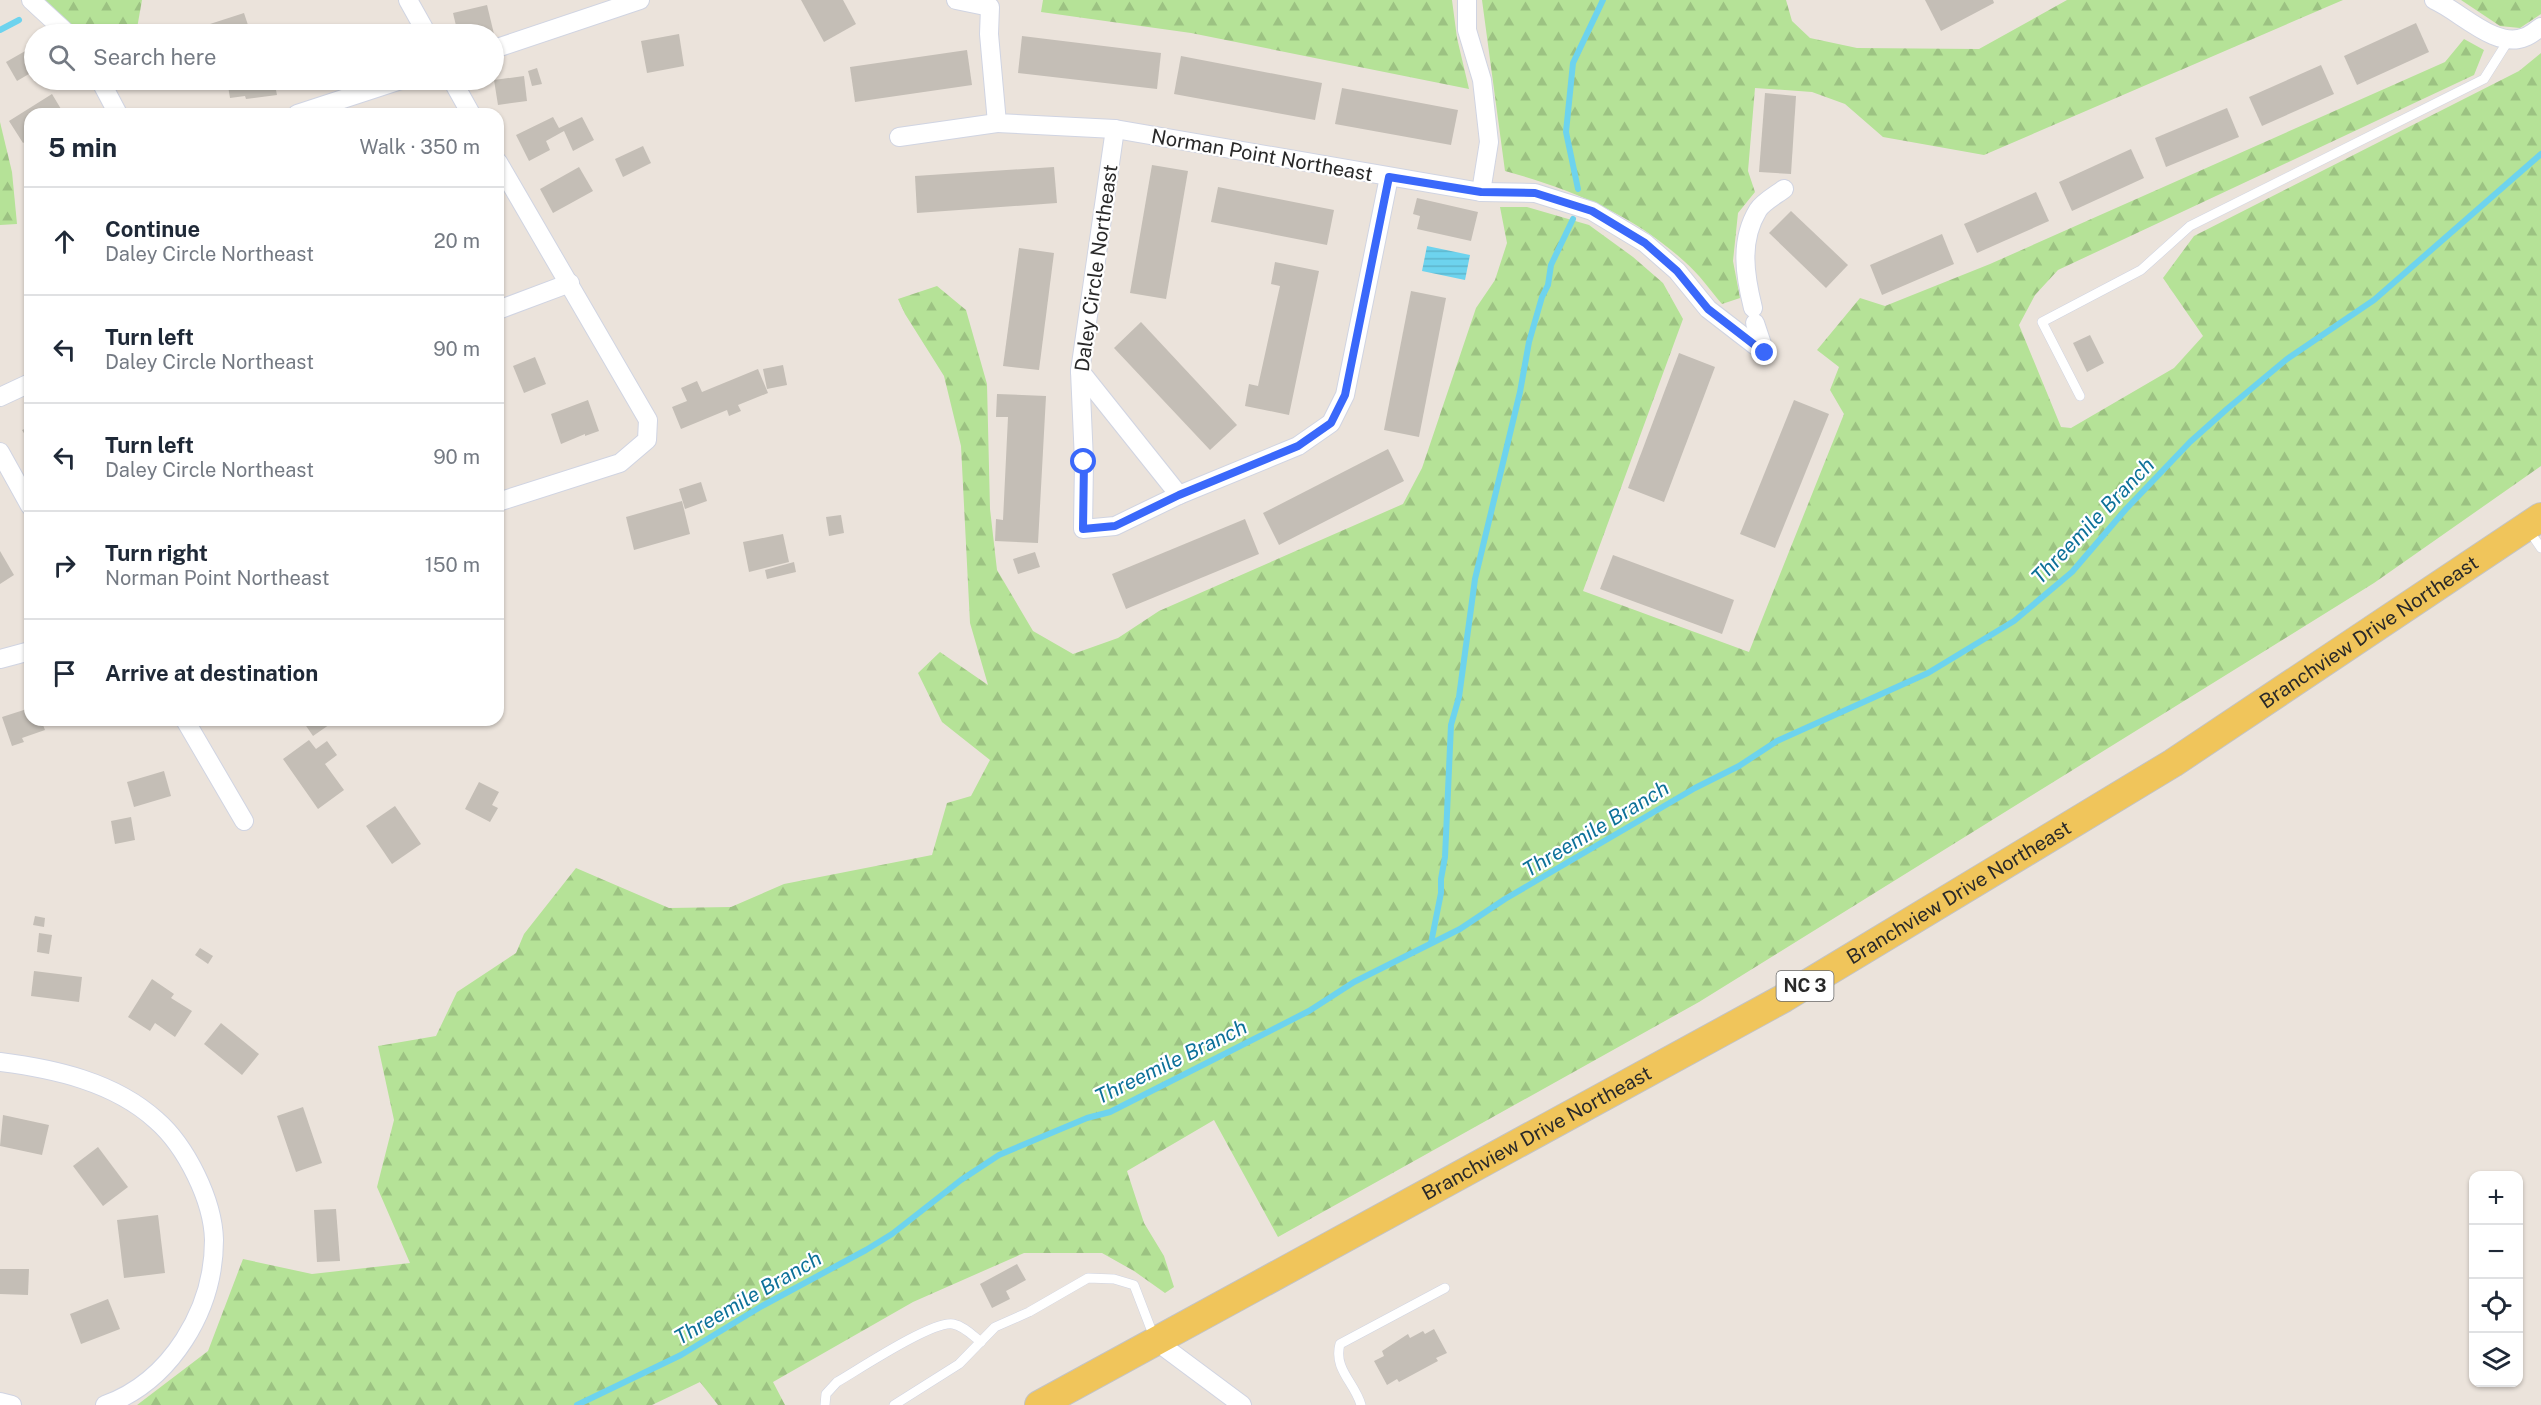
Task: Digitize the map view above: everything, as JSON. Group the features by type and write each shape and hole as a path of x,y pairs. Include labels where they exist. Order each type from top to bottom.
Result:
{"main road":[{"name":"Branchview Drive Northeast","path":"1039,1405 1784,998 2173,763 2536,531"}],"street":[{"path":"31,0 57,24"},
{"path":"408,0 421,24"},
{"path":"504,46 640,0"},
{"path":"956,0 990,7 990,34 998,123"},
{"path":"1467,0 1467,30 1482,80 1489,142 1481,192"},
{"path":"2434,0 2447,5 2491,35 2508,41 2524,38 2541,27"},
{"path":"105,90 115,108"},
{"path":"315,108 370,90"},
{"path":"458,90 468,108"},
{"name":"Norman Point Northeast","path":"899,136 998,123 1115,129 1481,192 1535,193 1592,211 1645,243 1677,271 1708,309 1765,353 1744,269 1747,241 1758,209 1784,189"},
{"name":"Daley Circle Northeast","path":"1115,129 1080,371 1084,462 1083,529 1115,526 1179,495 1298,446 1331,423 1345,395 1389,177"},
{"path":"504,172 648,420 647,440 621,463 504,500"},
{"path":"504,308 570,283"},
{"path":"1080,371 1179,495"},
{"path":"0,397 24,386"},
{"path":"0,452 24,495"},
{"path":"0,659 24,653"},
{"path":"189,726 244,821"},
{"path":"0,1062 33,1066 86,1080 130,1100 171,1134 186,1155 207,1203 214,1240 208,1285 201,1310 167,1365 132,1392 105,1405"},
{"path":"1156,1341 1242,1405"},
{"path":"0,1402 12,1405"}],"lane":[{"path":"2080,396 2043,322 2141,270 2190,225 2484,79 2508,41"},
{"path":"894,1405 959,1364 995,1327 1029,1312 1088,1278 1114,1279 1134,1285 1156,1341"},
{"path":"1360,1405 1359,1398 1340,1366 1337,1355 1340,1344 1445,1288"},
{"path":"825,1405 826,1394 837,1382 933,1327 953,1324 963,1328 981,1342"}],"green space":[{"path":"44,0 142,0 138,24 66,24"},
{"path":"1043,0 1452,0 1457,38 1469,89 1191,33 1041,12"},
{"path":"1482,0 1786,0 1792,21 1810,38 1857,48 1979,49 2067,0 2343,0 1984,155 1883,137 1845,104 1812,92 1755,88 1748,171 1755,192 1738,213 1733,261 1740,298 1722,304 1690,267 1645,230 1578,195 1505,171"},
{"path":"2461,0 2541,0 2541,14 2520,28 2500,26"},
{"path":"2464,39 2484,50 2474,75 2058,270 2035,295 2019,325 2061,427 2071,428 2174,368 2203,336 2163,278 2194,236 2519,71 2541,53 2541,466 2374,583 1699,1002 1278,1237 1214,1120 1127,1171 1144,1223 1164,1256 1174,1287 1165,1293 1134,1271 1102,1253 1024,1253 913,1302 773,1382 785,1405 718,1405 700,1382 652,1405 137,1405 208,1351 243,1259 312,1274 410,1263 377,1187 394,1120 378,1046 436,1036 457,992 516,953 524,934 576,868 669,908 731,907 784,884 932,855 947,803 971,796 990,760 942,722 918,673 940,652 988,685 970,623 961,446 944,376 898,299 937,286 966,310 987,384 990,509 997,570 1033,631 1073,654 1118,638 1159,611 1403,504 1422,468 1476,308 1495,280 1507,243 1500,207 1527,207 1589,225 1633,257 1663,283 1683,319 1583,591 1749,652 1844,414 1830,390 1839,367 1817,350 1860,298 1885,306 1990,264 2445,62"},
{"path":"0,122 12,172 17,224 0,225"}],"water":[{"path":"1427,246 1470,255 1465,280 1422,271"}],"building":[{"path":"801,0 843,0 856,24 824,42"},
{"path":"1925,0 1993,0 1994,3 1941,31"},
{"path":"487,5 492,24 456,24 453,13"},
{"path":"244,13 248,24 210,24"},
{"path":"2416,23 2429,52 2357,85 2344,56"},
{"path":"679,34 684,66 647,73 641,41"},
{"path":"1022,36 1161,53 1157,89 1018,73"},
{"path":"967,50 972,85 855,102 850,67"},
{"path":"24,52 24,77 17,81 6,62"},
{"path":"1181,56 1322,83 1315,120 1174,94"},
{"path":"2321,65 2334,94 2262,126 2249,97"},
{"path":"537,68 542,84 532,86 528,71"},
{"path":"524,76 527,101 498,105 496,90 504,90 504,79"},
{"path":"1342,88 1458,110 1451,145 1335,124"},
{"path":"229,90 276,90 277,95 246,99 245,96 230,98"},
{"path":"1765,93 1796,96 1791,174 1759,172"},
{"path":"52,94 60,108 30,108"},
{"path":"2227,108 2239,137 2166,167 2155,138"},
{"path":"24,112 23,143 9,121"},
{"path":"553,117 559,128 582,117 594,140 573,151 564,131 546,141 550,150 529,161 516,135"},
{"path":"643,146 651,163 623,177 615,159"},
{"path":"2131,149 2144,178 2072,211 2059,182"},
{"path":"1152,165 1188,171 1166,299 1130,293"},
{"path":"579,167 593,191 553,213 540,189"},
{"path":"1054,167 1057,203 917,213 915,176"},
{"path":"1218,187 1334,210 1327,245 1211,222"},
{"path":"2036,192 2049,221 1977,253 1964,224"},
{"path":"1417,198 1478,212 1471,241 1417,229 1420,216 1413,214"},
{"path":"1791,211 1848,265 1826,288 1769,233"},
{"path":"1942,234 1954,264 1882,295 1870,265"},
{"path":"1019,248 1054,253 1039,370 1003,366"},
{"path":"1275,262 1319,271 1289,415 1245,406 1249,384 1258,386 1280,286 1271,284"},
{"path":"1411,291 1446,298 1419,437 1384,430"},
{"path":"1141,322 1237,425 1210,450 1114,348"},
{"path":"2090,335 2104,363 2087,372 2073,343"},
{"path":"1679,353 1715,367 1664,502 1628,488"},
{"path":"535,357 546,384 524,393 513,366"},
{"path":"783,365 787,385 767,389 763,369"},
{"path":"758,369 768,393 738,405 741,411 729,416 727,410 681,429 672,407 687,401 681,388 697,381 702,392"},
{"path":"997,394 1046,396 1038,543 995,541 996,519 1003,520 1008,417 996,417"},
{"path":"588,400 599,431 561,444 551,414"},
{"path":"1794,400 1829,414 1775,548 1740,534"},
{"path":"1388,449 1404,481 1279,545 1263,513"},
{"path":"701,482 707,501 685,509 679,489"},
{"path":"682,501 690,534 634,550 626,517"},
{"path":"841,515 844,533 829,536 826,517"},
{"path":"1245,519 1259,554 1126,609 1112,574"},
{"path":"783,534 789,562 749,572 743,542"},
{"path":"0,551 14,575 0,584"},
{"path":"1035,552 1040,567 1018,574 1013,559"},
{"path":"1613,555 1734,600 1722,634 1600,589"},
{"path":"794,562 796,572 767,579 765,570"},
{"path":"24,710 24,726 43,726 45,730 22,738 24,742 12,746 2,717"},
{"path":"306,726 327,726 313,736"},
{"path":"309,740 316,749 327,741 337,755 325,764 344,790 318,809 283,759"},
{"path":"164,771 171,796 134,807 127,782"},
{"path":"479,782 499,792 492,805 498,808 490,822 465,809"},
{"path":"395,806 421,844 392,864 366,826"},
{"path":"131,817 135,840 115,844 111,821"},
{"path":"35,916 45,918 44,927 33,925"},
{"path":"39,933 52,935 49,954 37,952"},
{"path":"200,948 213,956 208,964 195,955"},
{"path":"34,971 82,977 79,1002 31,996"},
{"path":"152,979 174,994 171,998 192,1011 175,1037 155,1023 150,1031 128,1017"},
{"path":"221,1023 259,1054 242,1075 204,1044"},
{"path":"303,1107 322,1163 296,1172 277,1116"},
{"path":"3,1115 49,1125 42,1155 0,1146"},
{"path":"98,1147 128,1187 103,1206 73,1166"},
{"path":"336,1209 340,1261 317,1262 314,1210"},
{"path":"158,1215 165,1273 124,1278 117,1220"},
{"path":"1017,1264 1026,1280 1006,1291 1010,1299 992,1308 980,1284"},
{"path":"0,1269 29,1269 28,1295 0,1294"},
{"path":"108,1299 120,1329 81,1344 70,1314"},
{"path":"1434,1329 1447,1353 1436,1358 1438,1361 1399,1382 1397,1379 1387,1385 1374,1361 1384,1356 1382,1351 1408,1334 1410,1338 1423,1331 1425,1334"}],"waterway":[{"path":"1578,189 1566,132 1573,63 1603,0"},
{"path":"0,30 19,20"},
{"name":"Threemile Branch","path":"577,1405 681,1355 762,1306 866,1250 892,1234 961,1180 999,1155 1087,1118 1110,1112 1309,1011 1354,982 1460,929 1505,899 1695,788 1739,766 1777,741 1928,673 2014,621 2072,572 2126,509 2190,442 2227,409 2287,359 2374,300 2541,154"},
{"path":"1431,943 1441,893 1445,857 1451,725 1459,697 1475,579 1520,392 1529,342 1542,297 1548,285 1551,265 1573,219"}],"route":[{"path":"1084,462 1083,529 1115,526 1179,495 1298,446 1331,423 1345,395 1389,177 1481,192 1535,193 1592,211 1645,243 1677,271 1708,309 1765,353"}]}
